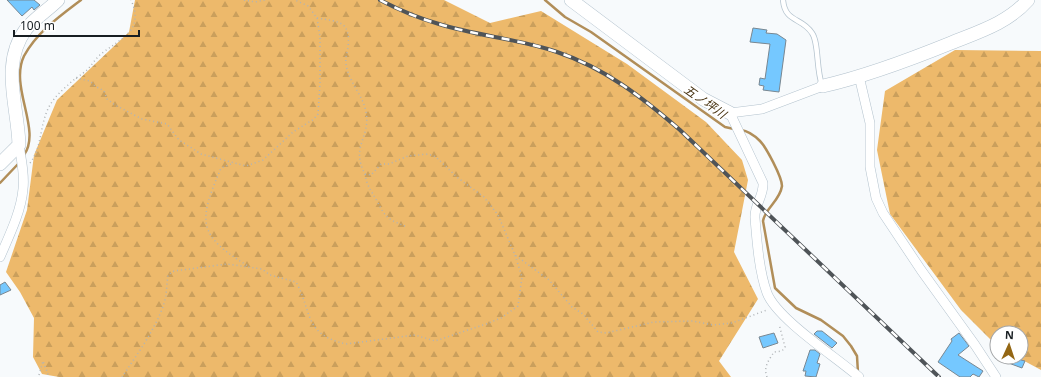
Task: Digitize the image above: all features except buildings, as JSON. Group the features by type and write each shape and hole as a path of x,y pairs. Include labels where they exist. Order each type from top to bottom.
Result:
{"street":[{"path":"0,257 13,226 23,189 23,170 10,71 12,57 26,29 58,0"},
{"path":"571,0 703,99 731,117 763,183 764,190 755,216 763,277 768,294 784,316 859,377"},
{"path":"731,117 762,109 823,86 904,63 995,25 1022,7 1028,0"},
{"path":"859,76 870,123 870,167 876,198 883,213 921,270 996,377"},
{"path":"0,164 19,145"}],"lane":[{"path":"783,0 785,12 789,17 808,28 815,39 818,75 823,86"}],"path":[{"path":"23,170 36,154 49,106 99,56 127,36 134,24 136,14 131,0"},
{"path":"244,0 251,2 265,0"},
{"path":"76,78 90,81 104,91 108,99 115,105 142,119 167,124 179,140 201,154 232,164 246,166 264,160 293,132 314,119 318,114 320,37 317,18 308,6 295,0"},
{"path":"317,18 340,22 346,28 349,36 346,64 351,79 361,96 367,113 366,131 358,151 361,166 365,174 368,187 381,211 390,219 407,227"},
{"path":"122,377 138,354 161,312 166,295 168,275 174,271 227,264 262,269 270,275 296,282 301,292 308,316 315,329 337,342 346,344 415,335 435,341 501,318 518,306 522,277 515,255 498,214 484,197 458,178 436,157 428,154 408,156 389,164 381,164 376,172 371,175 365,174"},
{"path":"232,164 221,168 206,209 205,224 215,242 220,247 250,267"},
{"path":"515,255 549,280 572,307 583,314 598,332 606,333 654,322 693,321 713,326 732,323 776,306"},
{"path":"767,377 765,372 766,365 774,352 782,351 784,347 778,320"},
{"path":"39,375 43,361 49,377"}],"green space":[{"path":"135,0 444,0 490,23 541,11 627,64 706,122 742,160 748,180 734,252 758,299 719,361 731,377 59,377 42,374 33,357 34,318 20,292 6,272 27,210 34,155 57,100 129,32"},
{"path":"955,50 1041,51 1041,370 1029,364 1029,325 989,325 989,338 961,310 890,214 877,150 885,91"}],"waterway":[{"path":"24,155 29,145 28,121 20,81 20,68 24,56 29,47 42,32 57,18 81,0"},
{"name":"五ノ坪川","path":"545,0 565,17 591,32 725,127 734,129"},
{"name":"五ノ坪川","path":"741,130 751,134 763,144 773,162 782,186 781,191 764,216 763,221 775,288 796,308 821,320 843,336 857,356 858,373"},
{"path":"0,183 19,163"}],"railway":[{"path":"380,0 409,14 439,24 557,52 591,66 623,85 680,130 939,377"}]}
